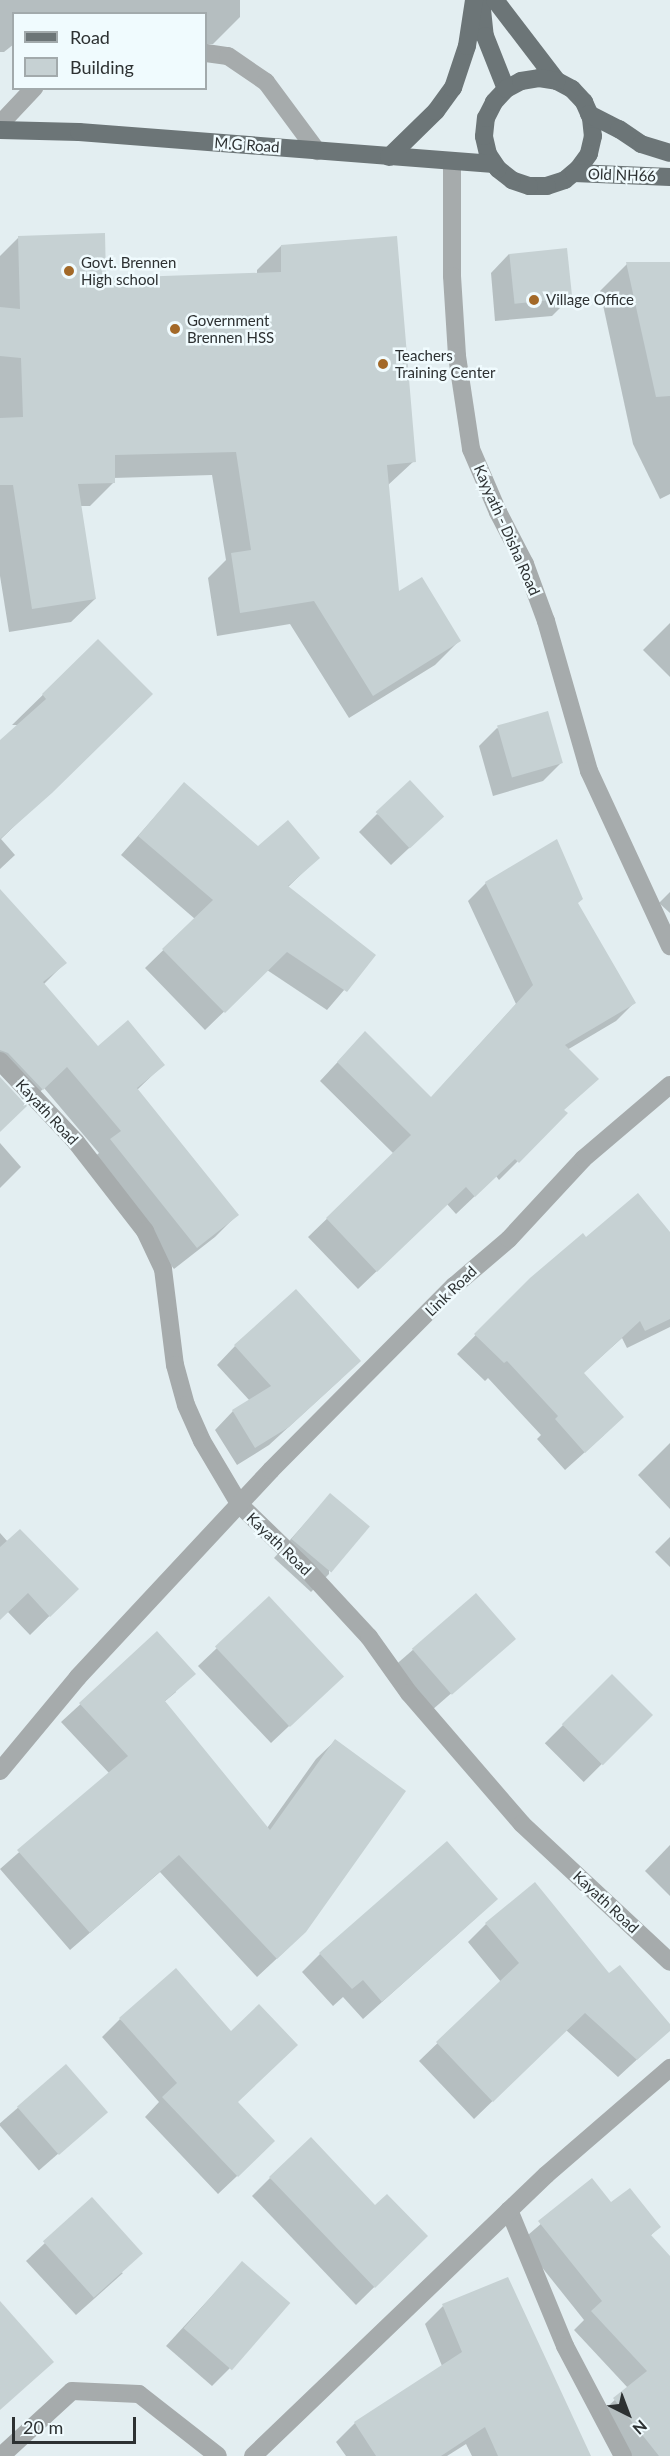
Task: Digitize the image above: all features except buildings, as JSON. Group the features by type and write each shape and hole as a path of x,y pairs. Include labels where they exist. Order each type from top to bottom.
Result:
{"main road":[{"path":"389,157 436,111 453,88 467,46 474,0"},
{"path":"481,0 485,36 506,89"},
{"name":"Old NH66","path":"494,164 512,180 529,186 547,186 565,180 574,173 589,154 593,136 584,102 572,89 557,81 495,0"},
{"path":"494,164 488,154 484,136 486,118 494,102 506,89 521,81 539,78 557,81"},
{"name":"Old NH66","path":"589,114 619,129 641,144 670,153"},
{"name":"M.G Road","path":"0,130 80,132 494,164"},
{"name":"Old NH66","path":"574,173 670,177"}],"street":[{"path":"207,53 228,56 266,82 317,151"},
{"path":"0,124 32,90"},
{"name":"Kayyath - Disha Road","path":"452,162 452,276 458,356 471,449 525,564 539,602 589,771 670,946"},
{"name":"Kayath Road","path":"0,1060 76,1142 145,1231 163,1269 175,1365 186,1405 202,1441 240,1505 307,1570 369,1637 409,1693 522,1824 670,1962"},
{"name":"Link Road","path":"0,1772 78,1677 271,1470 454,1286 509,1239 583,1159 670,1085"},
{"path":"253,2456 509,2210 670,2068"},
{"path":"509,2210 565,2346 623,2456"},
{"path":"1,2456 72,2391 139,2394 218,2456"}],"place":[{"name":"Govt. Brennen High school","path":"69,271"},
{"name":"Village Office","path":"534,300"},
{"name":"Government Brennen HSS","path":"175,329"},
{"name":"Teachers Training Center","path":"383,364"}]}
